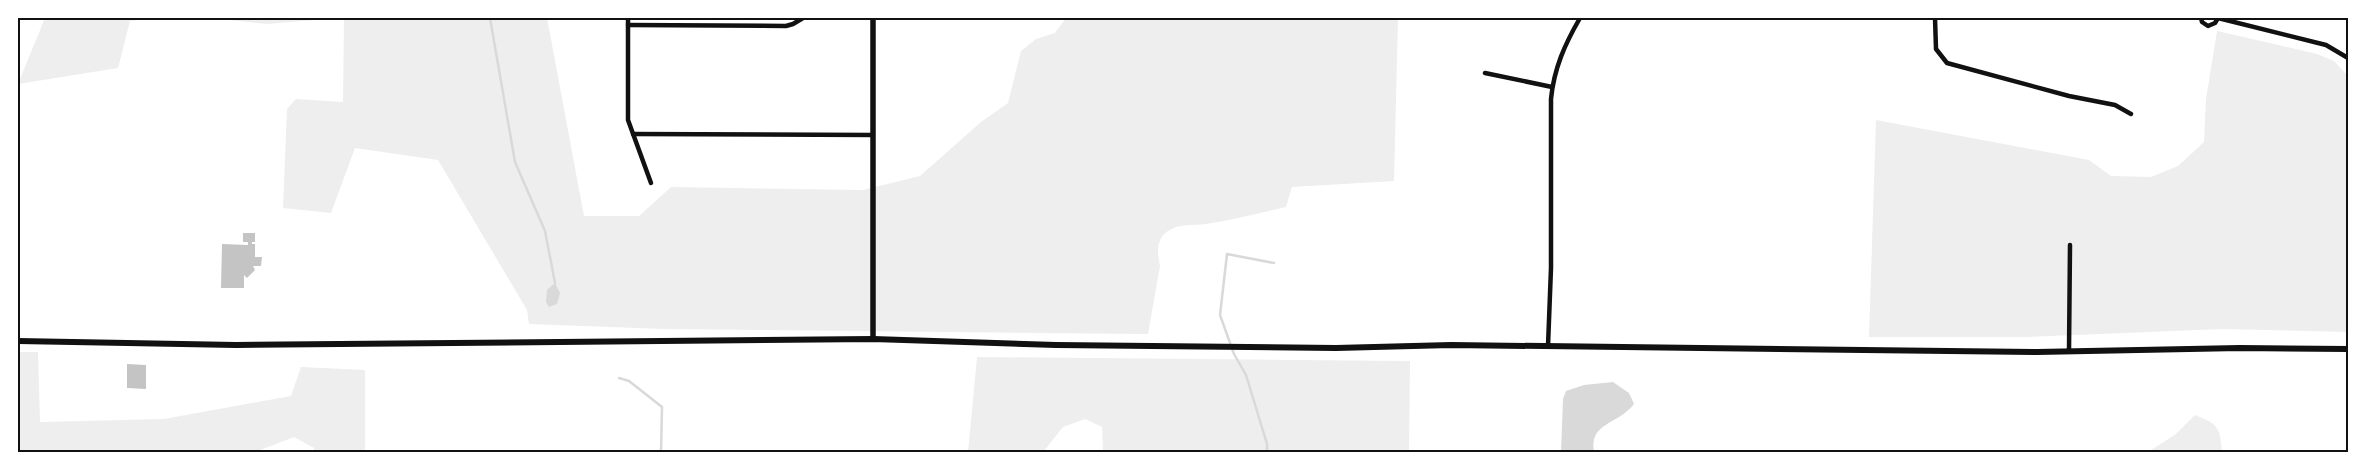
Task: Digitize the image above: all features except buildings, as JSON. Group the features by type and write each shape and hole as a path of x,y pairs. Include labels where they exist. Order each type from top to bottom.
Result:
{"main road":[{"path":"18,341 264,345 873,339 1056,345 1336,348 1451,345 2069,351 2240,348 2348,349"}],"street":[{"path":"628,18 628,120 651,183"},
{"path":"628,25 786,26 803,18"},
{"path":"873,339 874,18"},
{"path":"1548,346 1552,87 1562,52 1580,18"},
{"path":"1935,18 1936,49 1947,63 2069,96 2114,105 2131,114"},
{"path":"2200,18 2208,26 2215,23 2218,18 2326,45 2348,58"},
{"path":"1485,73 1552,87"},
{"path":"633,134 873,135"},
{"path":"2069,351 2070,245"}],"shaded area":[{"path":"45,18 153,18 130,21 118,68 18,84"},
{"path":"210,18 339,18 267,24"},
{"path":"344,18 547,18 584,216 639,216 671,187 863,190 920,176 981,122 1008,103 1021,51 1036,39 1055,33 1066,18 1398,18 1394,181 1292,187 1286,207 1201,225 1182,226 1168,231 1161,238 1158,247 1160,266 1148,334 664,329 529,324 527,310 438,160 355,148 331,213 283,208 287,109 296,99 343,102"},
{"path":"2217,31 2317,54 2334,61 2348,76 2348,332 2222,329 2027,337 1869,337 1876,120 2089,160 2111,176 2151,177 2178,166 2204,142 2206,99"},
{"path":"555,283 560,293 557,304 549,307 546,302 547,290"},
{"path":"18,352 38,352 40,422 164,419 291,396 301,367 365,370 365,452 314,452 314,448 294,437 255,452 18,452"},
{"path":"977,357 1410,361 1409,452 1103,452 1102,427 1085,419 1063,427 1043,452 968,452"},
{"path":"1613,382 1629,393 1634,404 1600,429 1594,442 1594,452 1561,452 1563,399 1566,391 1584,385"},
{"path":"2195,415 2209,421 2217,428 2222,452 2148,452 2176,434"}],"waterway":[{"path":"490,18 515,162 545,231 555,283"},
{"path":"1267,452 1267,444 1246,375 1234,354 1220,315 1227,254 1274,263"},
{"path":"619,378 629,381 662,407 661,452"}]}
